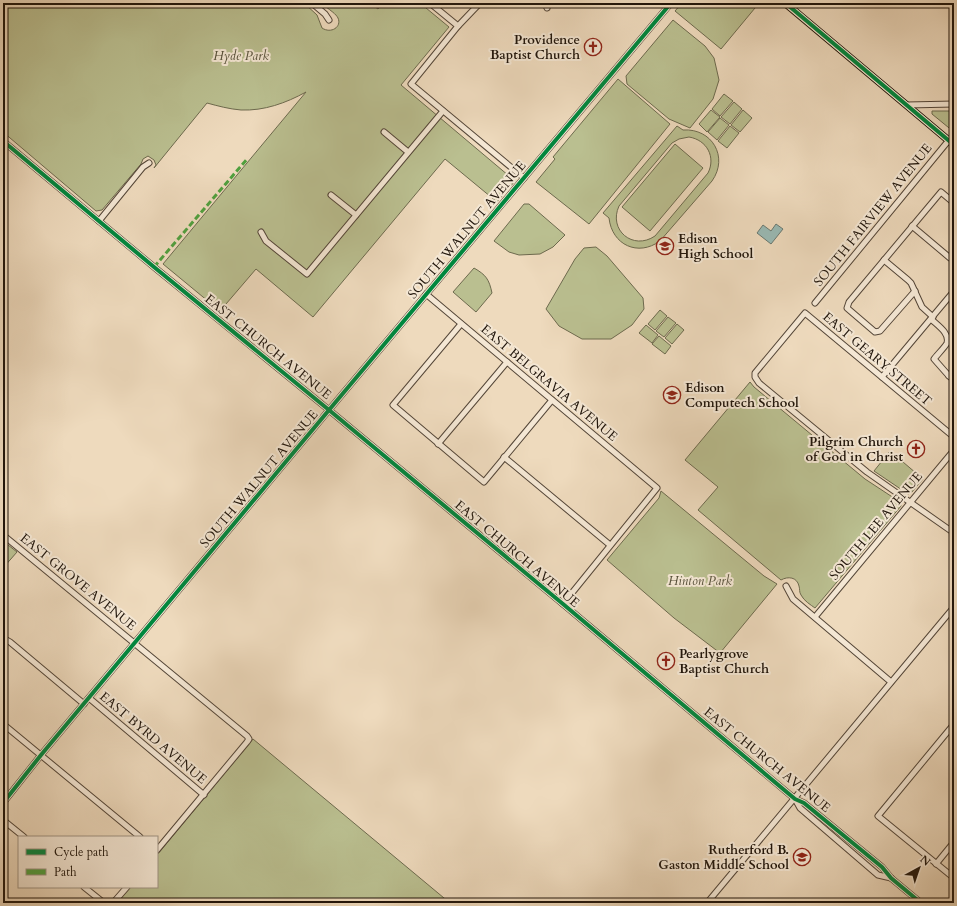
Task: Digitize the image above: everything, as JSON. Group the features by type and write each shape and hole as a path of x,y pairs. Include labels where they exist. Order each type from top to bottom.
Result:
{"main road":[{"path":"789,4 954,145"}],"street":[{"path":"312,3 325,14 329,20"},
{"path":"430,3 458,26"},
{"path":"480,3 458,26 410,84 524,178"},
{"name":"SOUTH WALNUT AVENUE","path":"3,803 329,410 671,3"},
{"path":"906,105 954,104"},
{"path":"261,232 266,241 307,274 443,111"},
{"path":"384,132 408,152"},
{"name":"SOUTH FAIRVIEW AVENUE","path":"815,303 949,140"},
{"name":"EAST CHURCH AVENUE","path":"3,141 795,798 876,862 891,878 918,902"},
{"path":"99,221 143,167 149,163"},
{"path":"915,291 880,331 875,332 847,308 849,302 941,192 954,203"},
{"path":"331,194 356,215"},
{"path":"912,226 950,258"},
{"path":"884,260 908,280 922,307 945,334 947,344 934,359 954,380"},
{"path":"882,377 954,291"},
{"name":"EAST BELGRAVIA AVENUE","path":"426,294 657,488 610,545"},
{"name":"EAST GEARY STREET","path":"910,502 867,472 759,383 755,377 757,370 805,313 954,437"},
{"path":"461,324 392,405 438,444 484,482 552,400"},
{"path":"438,444 507,362"},
{"path":"949,376 954,369"},
{"name":"SOUTH LEE AVENUE","path":"815,617 954,450"},
{"path":"504,457 610,545 563,604"},
{"path":"910,502 954,533"},
{"name":"EAST GROVE AVENUE","path":"3,536 247,736 249,739 247,742 204,795"},
{"path":"786,586 793,599 891,682"},
{"path":"707,903 954,607"},
{"name":"EAST BYRD AVENUE","path":"3,638 10,642 84,704"},
{"name":"EAST BYRD AVENUE","path":"89,698 204,795"},
{"path":"3,724 139,836"},
{"path":"954,724 952,731 878,816 954,878"},
{"path":"158,849 204,795"},
{"name":"EAST CHURCH AVENUE","path":"795,798 800,808 878,874 891,878"},
{"path":"3,820 23,836"},
{"path":"936,864 954,842"},
{"path":"85,888 104,903"},
{"path":"113,903 126,888"}],"green space":[{"name":"Hyde Park","path":"3,3 304,3 317,15 322,28 325,30 332,30 337,27 339,21 336,15 326,7 329,3 370,3 378,9 383,3 420,3 449,27 401,85 515,181 497,202 445,159 313,317 256,269 220,311 163,264 306,92 283,103 266,108 250,110 237,110 207,103 154,168 156,165 154,160 148,156 143,159 141,164 102,210 96,211 3,132"},
{"path":"682,3 749,3 755,8 721,49 675,11"},
{"path":"673,20 705,46 714,58 719,80 713,99 690,128 669,119 627,84 626,76"},
{"path":"618,79 670,124 589,224 536,182 555,159 553,157"},
{"path":"724,94 733,101 720,116 712,109"},
{"path":"734,102 742,109 730,124 721,117"},
{"path":"711,110 720,117 707,132 699,124"},
{"path":"743,110 752,118 740,132 731,125"},
{"path":"932,111 954,111 954,132 932,114"},
{"path":"720,118 729,125 717,140 708,132"},
{"path":"677,126 683,130 702,134 715,146 719,163 717,172 712,181 660,241 652,246 635,248 627,246 615,235 609,218 603,213","holes":["689,137 705,145 710,155 711,161 708,173 655,236 647,240 639,241 625,236 617,223 616,215 619,206 672,143 679,139"]},
{"path":"730,126 739,133 727,148 718,141"},
{"path":"675,144 703,168 650,231 622,207"},
{"path":"524,204 529,204 565,235 553,247 540,254 519,255 509,252 494,241"},
{"path":"596,247 607,256 643,298 644,309 632,325 611,339 582,339 559,326 546,309 575,259 584,248"},
{"path":"474,268 486,278 490,284 492,293 476,312 453,292"},
{"path":"660,310 667,316 655,330 648,324"},
{"path":"668,317 676,323 664,337 656,331"},
{"path":"677,324 684,330 672,344 665,338"},
{"path":"646,325 658,335 652,343 639,333"},
{"path":"659,336 671,346 665,354 652,344"},
{"path":"750,382 754,387 865,479 900,502 901,506 815,608 802,597 798,583 794,579 786,578 781,580 698,510 718,487 685,460"},
{"path":"890,451 923,479 911,493 908,494 874,471"},
{"name":"Hinton Park","path":"661,491 764,576 777,584 720,653 674,618 607,560 659,498"},
{"path":"3,541 17,552 3,568"},
{"path":"253,739 450,903 117,903 129,888 158,888 158,854"}],"water":[{"path":"776,224 783,229 771,244 757,233 763,225 771,231"}],"marked path":[{"path":"154,267 248,158"}],"cycle path":[{"path":"3,803 41,755 329,410 671,3"},
{"path":"789,6 954,145"},
{"path":"3,141 563,604 795,799 804,803 882,867 891,878 921,903"}],"place":[{"name":"Providence Baptist Church","path":"593,47"},
{"name":"Edison High School","path":"665,246"},
{"name":"Edison Computech School","path":"672,395"},
{"name":"Pilgrim Church of God in Christ","path":"916,449"},
{"name":"Pearlygrove Baptist Church","path":"666,661"},
{"name":"Rutherford B. Gaston Middle School","path":"802,857"}]}
